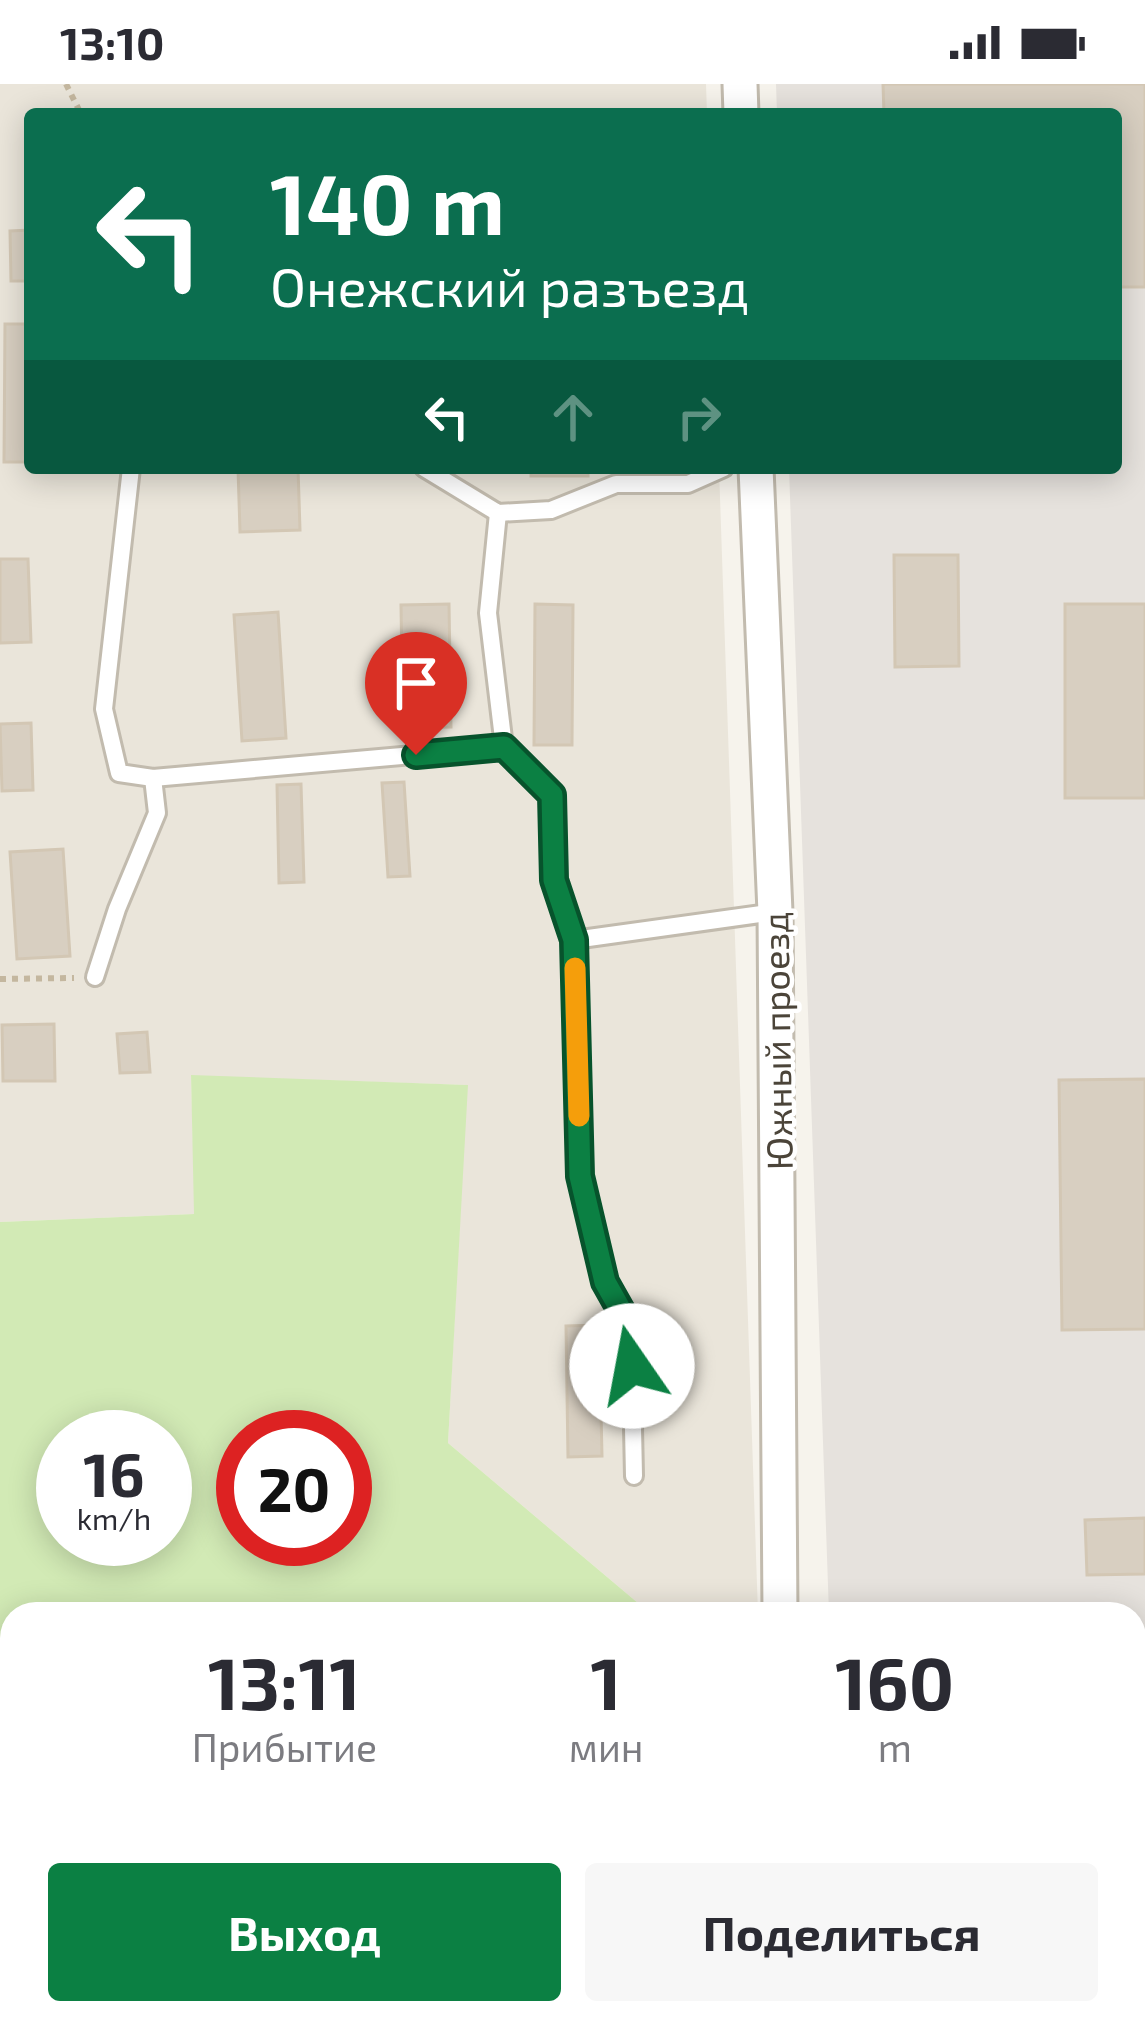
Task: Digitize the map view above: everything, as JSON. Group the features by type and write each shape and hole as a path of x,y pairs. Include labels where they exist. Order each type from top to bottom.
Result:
{"street":[{"name":"Южный проезд","path":"756,474 775,912 780,1602"}],"lane":[{"path":"130,474 104,710 119,773 153,778 504,747"},
{"path":"434,474 498,513 551,510 616,484 688,484 710,474"},
{"path":"498,513 488,613 504,747 552,795 554,880 574,940 580,1176 605,1282 632,1330 634,1476"},
{"path":"94,977 157,813 153,778"},
{"path":"574,940 775,912"}],"path":[{"path":"0,979 94,977"}],"shaded area":[{"path":"0,84 706,84 707,108 24,108 24,474 719,474 758,1602 637,1602 448,1443 467,1085 191,1076 195,1214 0,1222"},
{"path":"776,84 1145,84 1145,1602 829,1602 789,474 1122,474 1122,108 777,108"}],"green space":[{"path":"191,1075 468,1085 448,1443 637,1602 0,1602 0,1222 194,1214"}],"building":[{"path":"883,84 1145,84 1145,287 1122,287 1122,108 884,108"},
{"path":"24,230 24,281 11,281 10,231"},
{"path":"5,324 24,324 24,462 4,462"},
{"path":"238,474 298,474 300,530 240,532"},
{"path":"531,474 588,474 588,476"},
{"path":"894,555 958,555 959,666 895,667"},
{"path":"0,559 28,559 31,642 0,643"},
{"path":"449,604 451,727 403,728 401,605"},
{"path":"535,604 573,605 572,745 534,745"},
{"path":"1065,604 1145,604 1145,798 1065,798"},
{"path":"278,612 286,738 242,741 234,615"},
{"path":"31,723 33,790 2,791 0,724"},
{"path":"404,782 410,876 388,877 382,783"},
{"path":"301,784 304,882 279,883 277,785"},
{"path":"63,849 70,956 17,959 10,852"},
{"path":"54,1024 55,1081 3,1081 2,1025"},
{"path":"147,1032 150,1072 120,1073 117,1034"},
{"path":"1145,1079 1145,1329 1062,1330 1059,1080"},
{"path":"599,1325 602,1456 568,1457 566,1326"},
{"path":"1145,1518 1145,1574 1087,1575 1085,1520"}],"slow traffic":[{"path":"575,968 579,1116"}],"route":[{"path":"416,755 504,747 552,795 554,880 574,940 580,1176 605,1282 632,1330 632,1366"}]}
